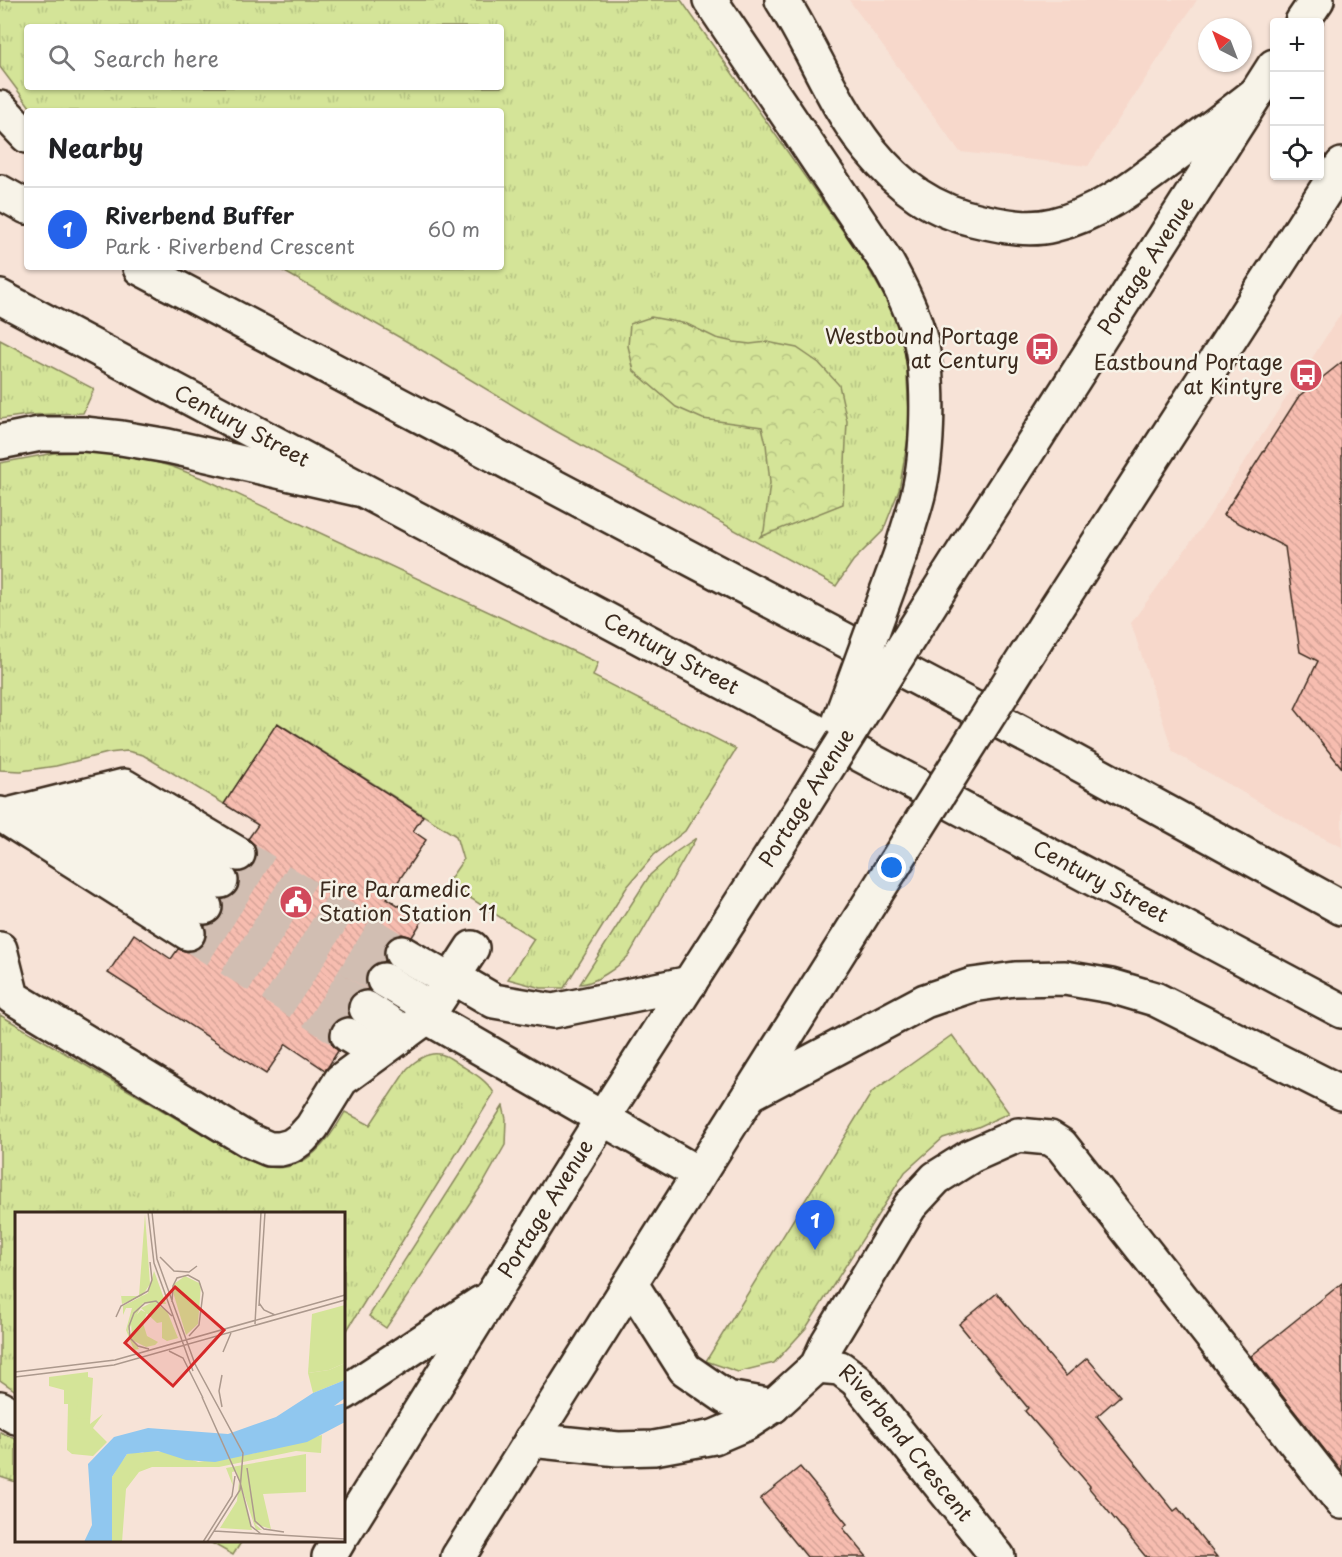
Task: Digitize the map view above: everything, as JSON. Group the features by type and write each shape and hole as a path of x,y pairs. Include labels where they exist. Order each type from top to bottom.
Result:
{"main road":[{"path":"710,0 882,255 904,294 920,335 926,372 924,447 918,493 901,553 820,777"},
{"path":"782,0 796,21 847,116 891,175 916,195 938,208 992,224 1021,228 1052,226 1076,218 1123,195 1266,79"},
{"path":"1305,18 1317,0"},
{"name":"Portage Avenue","path":"345,1531 602,1119 1266,79"},
{"path":"0,108 24,133"},
{"path":"458,1557 1046,624 1342,165"},
{"path":"0,192 24,205"},
{"path":"152,272 1046,746 1342,908"},
{"name":"Century Street","path":"0,297 357,489 997,825 1342,1011"},
{"path":"0,442 40,435 84,434 121,438 168,446 357,489"},
{"path":"2,815 124,786 213,894"},
{"path":"46,806 213,894"},
{"path":"2,815 213,894"},
{"path":"0,949 12,997 248,1140 269,1149 280,1149 291,1146 312,1127 341,1080 421,1020 471,948"},
{"path":"402,953 494,1001 553,1011 690,983"},
{"path":"748,1095 925,1001 972,985 1015,979 1065,978 1111,986 1155,999 1342,1093"},
{"path":"384,980 421,1020"},
{"path":"366,1008 421,1020 699,1174"},
{"path":"348,1035 377,1053"},
{"path":"817,1366 828,1342 910,1206 936,1178 971,1156 1018,1135 1050,1138 1060,1145 1342,1502"},
{"path":"631,1284 685,1369 728,1398 773,1406"},
{"path":"345,1392 490,1297"},
{"name":"Riverbend Crescent","path":"531,1440 618,1449 654,1448 714,1437 747,1423 773,1406 817,1366 840,1368 856,1380 998,1557"},
{"path":"0,1408 15,1416"},
{"path":"328,1557 338,1542"}],"shaded area":[{"path":"849,0 1197,0 1088,166 960,152"},
{"path":"1342,312 1342,847 1309,831 1173,752 1131,623 1207,520"}],"green space":[{"path":"0,0 681,0 864,261 897,319 908,351 910,427 899,490 883,531 853,561 836,586 554,430 413,345 281,270 504,270 504,108 31,108 0,67"},
{"path":"651,317 687,324 716,338 734,342 750,344 767,342 797,348 819,363 839,385 847,421 843,504 760,537 764,531 770,483 762,427 703,419 676,407 634,371 628,346 630,324"},
{"path":"0,340 94,389 83,413 28,415 0,419"},
{"path":"94,452 130,455 173,467 207,480 598,663 593,676 736,749 685,831 654,855 627,887 564,988 541,988 508,979 534,939 447,883 463,860 456,836 278,723 224,804 143,755 127,751 108,753 56,766 21,771 0,770 0,463 54,453"},
{"path":"696,838 629,955 606,974 580,984 650,875"},
{"path":"0,1015 247,1160 269,1167 294,1165 315,1152 332,1133 345,1112 370,1125 407,1069 430,1054 440,1054 450,1058 480,1078 494,1093 345,1333 345,1212 15,1212 15,1390 0,1380"},
{"path":"952,1035 1009,1113 978,1127 943,1138 905,1172 806,1328 774,1363 738,1372 706,1361 872,1092"},
{"path":"503,1106 506,1119 505,1145 484,1182 386,1328 369,1316"},
{"path":"0,1432 15,1439 15,1482 0,1477"},
{"path":"210,1542 241,1542 233,1555"}],"building":[{"path":"1342,362 1342,768 1295,709 1318,661 1300,652 1285,547 1223,515 1299,396"},
{"name":"Fire Paramedic Station Station 11","path":"277,723 423,816 413,831 426,840 387,898 422,921 412,937 402,934 393,936 386,943 383,952 385,961 375,963 368,971 365,980 368,990 358,991 351,997 347,1007 349,1016 340,1018 332,1025 329,1035 338,1051 328,1067 325,1070 286,1044 266,1074 108,973 134,934 171,959 178,949 188,952 197,949 207,934 205,926 213,924 220,918 224,908 222,899 230,897 237,891 240,882 238,873 248,870 257,855 255,845 248,839 258,825 224,804"},
{"path":"1342,1283 1342,1472 1251,1356"},
{"path":"997,1293 1066,1376 1087,1358 1120,1396 1097,1416 1174,1511 1178,1508 1217,1557 1146,1557 1089,1488 1090,1486 1025,1411 1028,1408 959,1324"},
{"path":"800,1467 847,1524 843,1528 867,1557 807,1557 760,1499"}],"tunnel":[{"path":"238,854 402,953"},
{"path":"221,881 384,980"},
{"path":"205,907 366,1008"},
{"path":"188,933 348,1035"}],"place":[{"name":"Westbound Portage at Century","path":"1042,349"},
{"name":"Eastbound Portage at Kintyre","path":"1306,375"},
{"name":"Fire Paramedic Station Station 11","path":"296,902"},
{"name":"Riverbend Buffer","path":"815,1250"}]}
